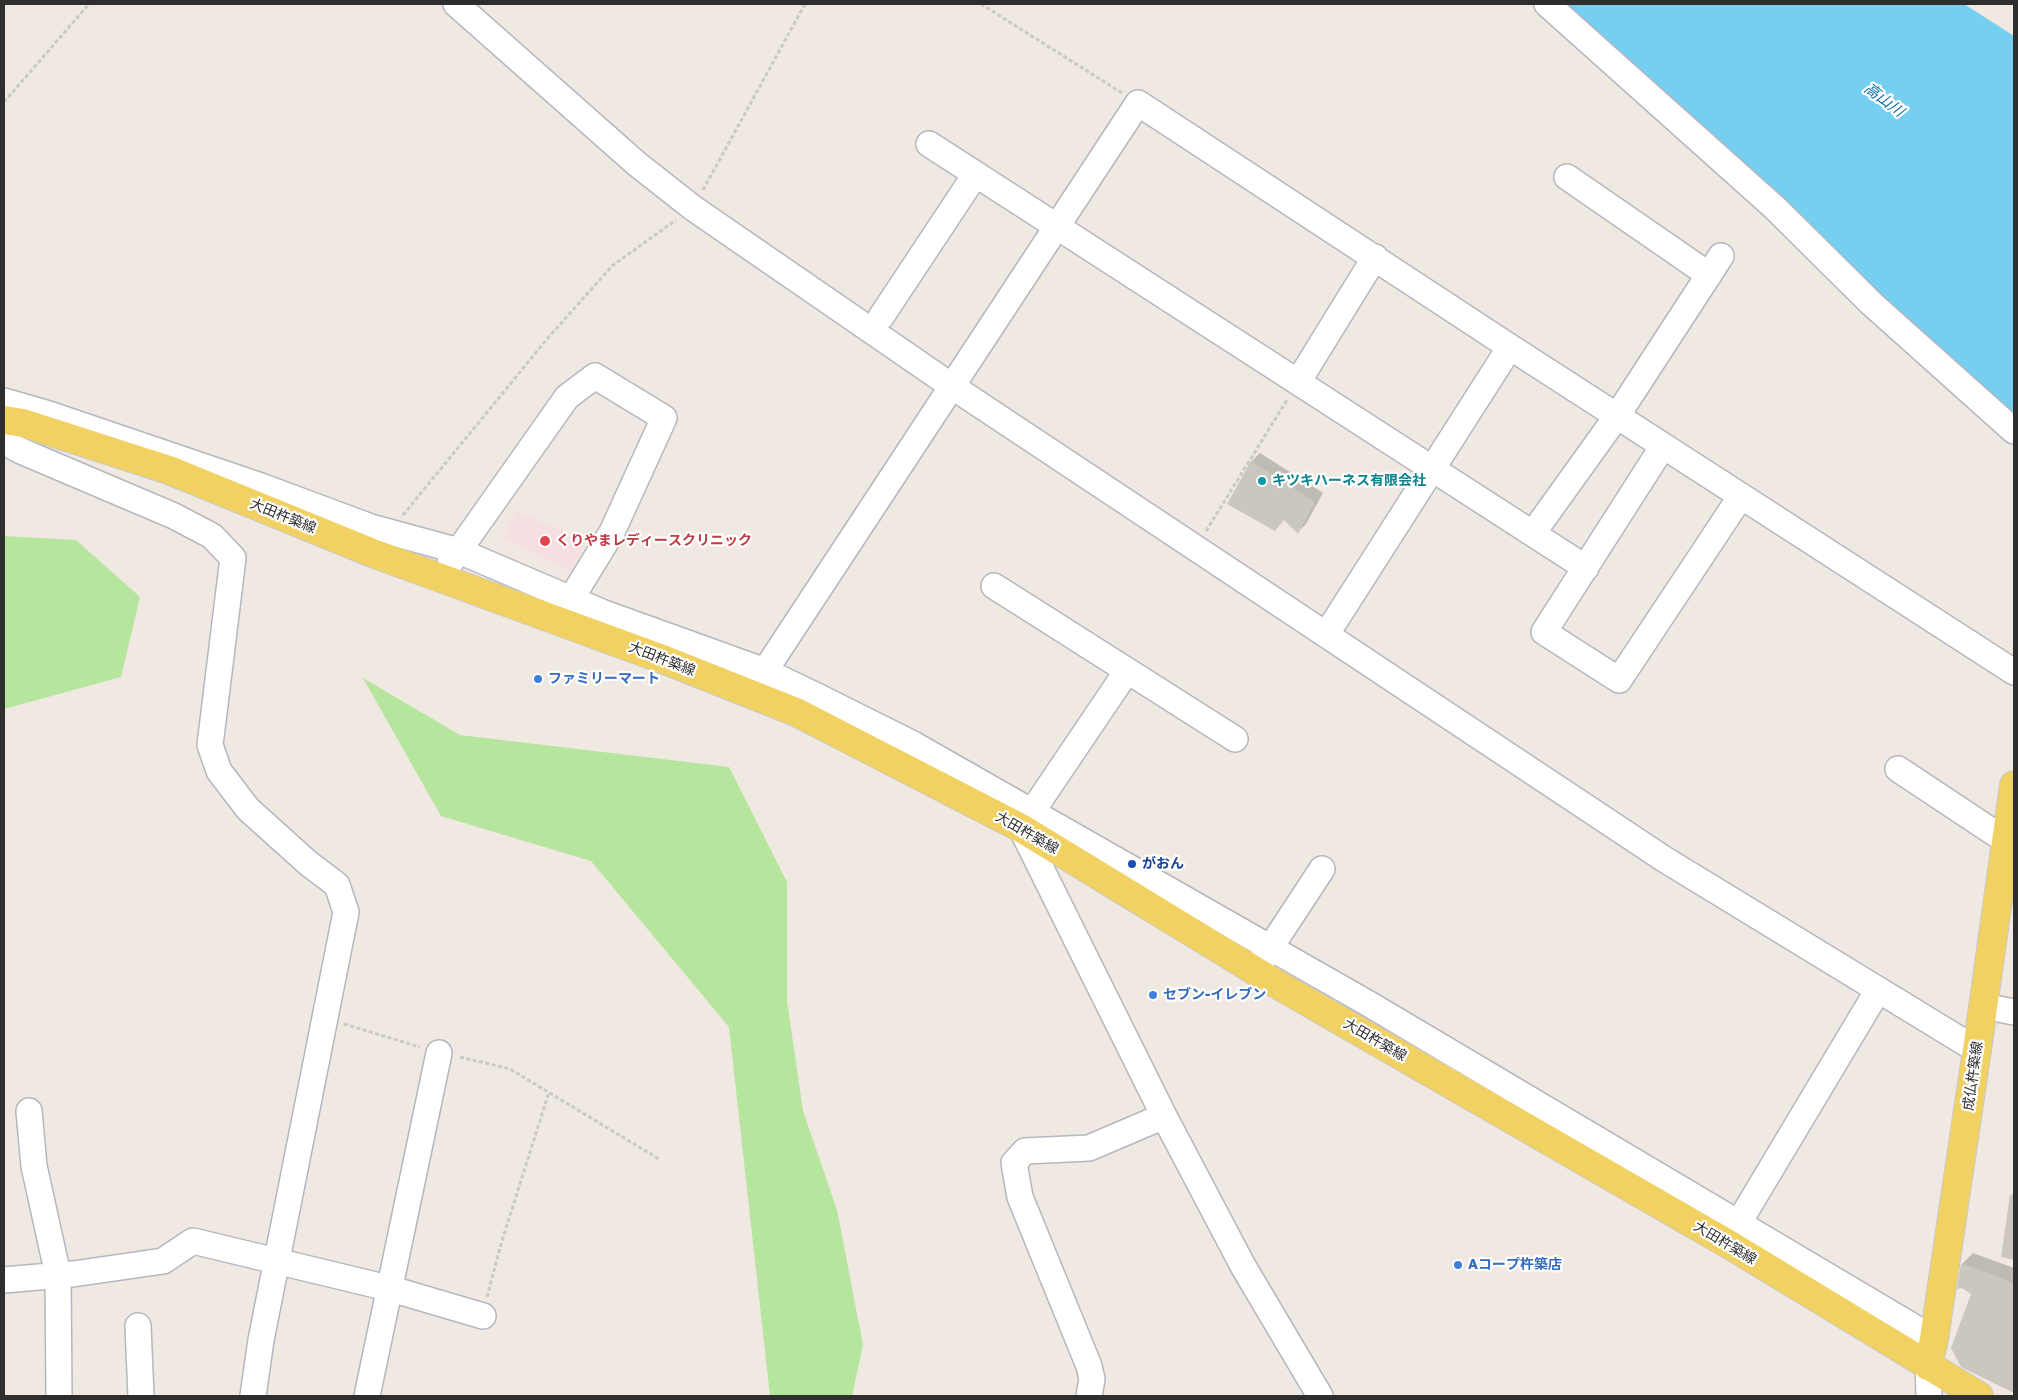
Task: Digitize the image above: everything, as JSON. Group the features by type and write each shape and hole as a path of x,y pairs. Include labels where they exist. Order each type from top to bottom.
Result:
{"main road":[{"name":"大田杵築線","path":"4,420 23,423 169,470 375,554 440,578 566,611 758,682 796,712 1026,820 1256,970 1734,1235 1928,1366 1979,1396"},
{"name":"成仏杵築線","path":"1928,1366 1934,1339 1977,1050 2005,840 2013,794"}],"street":[{"path":"456,4 638,164 693,208 953,387 1664,859 1977,1050"},
{"path":"1547,4 1774,207 1872,304 2014,431"},
{"path":"758,682 1138,103 1510,347 2014,672"},
{"path":"929,144 1586,568"},
{"path":"882,317 975,174"},
{"path":"1533,533 1617,416 1715,265 1568,177"},
{"path":"1298,382 1375,257"},
{"path":"1326,635 1510,347"},
{"path":"4,401 57,417 389,532 459,551 566,611 612,532 664,418 595,376 567,397 459,551 440,578"},
{"path":"4,442 21,452 174,516 212,536 233,558 210,745 219,771 248,809 337,885 346,912 260,1340 253,1396"},
{"path":"1663,446 1544,632 1619,680 1741,496"},
{"path":"994,586 1235,739"},
{"path":"1026,820 1127,672"},
{"path":"1898,770 2005,840"},
{"path":"1026,820 1270,948 1369,1004 1734,1235 1934,1339"},
{"path":"1026,820 1164,1116 1243,1266 1320,1396"},
{"path":"1256,970 1322,869"},
{"path":"1734,1235 1878,990"},
{"path":"1983,1006 2014,1012"},
{"path":"367,1396 388,1288 439,1053"},
{"path":"28,1111 34,1166 58,1275 59,1396"},
{"path":"1089,1396 1092,1379 1089,1366 1020,1197 1014,1163 1025,1151 1089,1148 1164,1116"},
{"path":"4,1280 163,1261 194,1241 388,1288 482,1316"},
{"path":"138,1326 141,1396"},
{"path":"1928,1366 1929,1396"}],"path":[{"path":"4,102 90,4"},
{"path":"389,532 547,339 612,266 693,208 805,4"},
{"path":"981,4 1138,103"},
{"path":"1196,548 1298,382"},
{"path":"324,1018 439,1053 510,1070 659,1159"},
{"path":"482,1316 501,1244 549,1092"}],"shaded area":[{"path":"516,511 585,541 572,571 503,539"}],"green space":[{"path":"4,536 76,540 140,597 121,677 4,709"},
{"path":"363,678 460,735 729,767 787,882 787,1001 803,1111 837,1210 863,1345 852,1396 770,1396 729,1027 591,861 441,816"}],"water":[{"name":"高山川","path":"1563,4 1964,4 2014,36 2014,417"}],"building":[{"name":"キツキハーネス有限会社","path":"1251,461 1315,502 1298,534 1284,520 1275,531 1227,504"},
{"path":"2014,1194 2014,1260 2001,1257 2010,1195"},
{"path":"1961,1264 1993,1274 2014,1284 2014,1393 1961,1367 1951,1348 1971,1294 1962,1288 1957,1289"}],"place":[{"name":"キツキハーネス有限会社","path":"1262,481"},
{"name":"くりやまレディースクリニック","path":"545,541"},
{"name":"ファミリーマート","path":"538,679"},
{"name":"がおん","path":"1132,864"},
{"name":"セブン-イレブン","path":"1153,995"},
{"name":"Aコープ杵築店","path":"1458,1265"}]}
